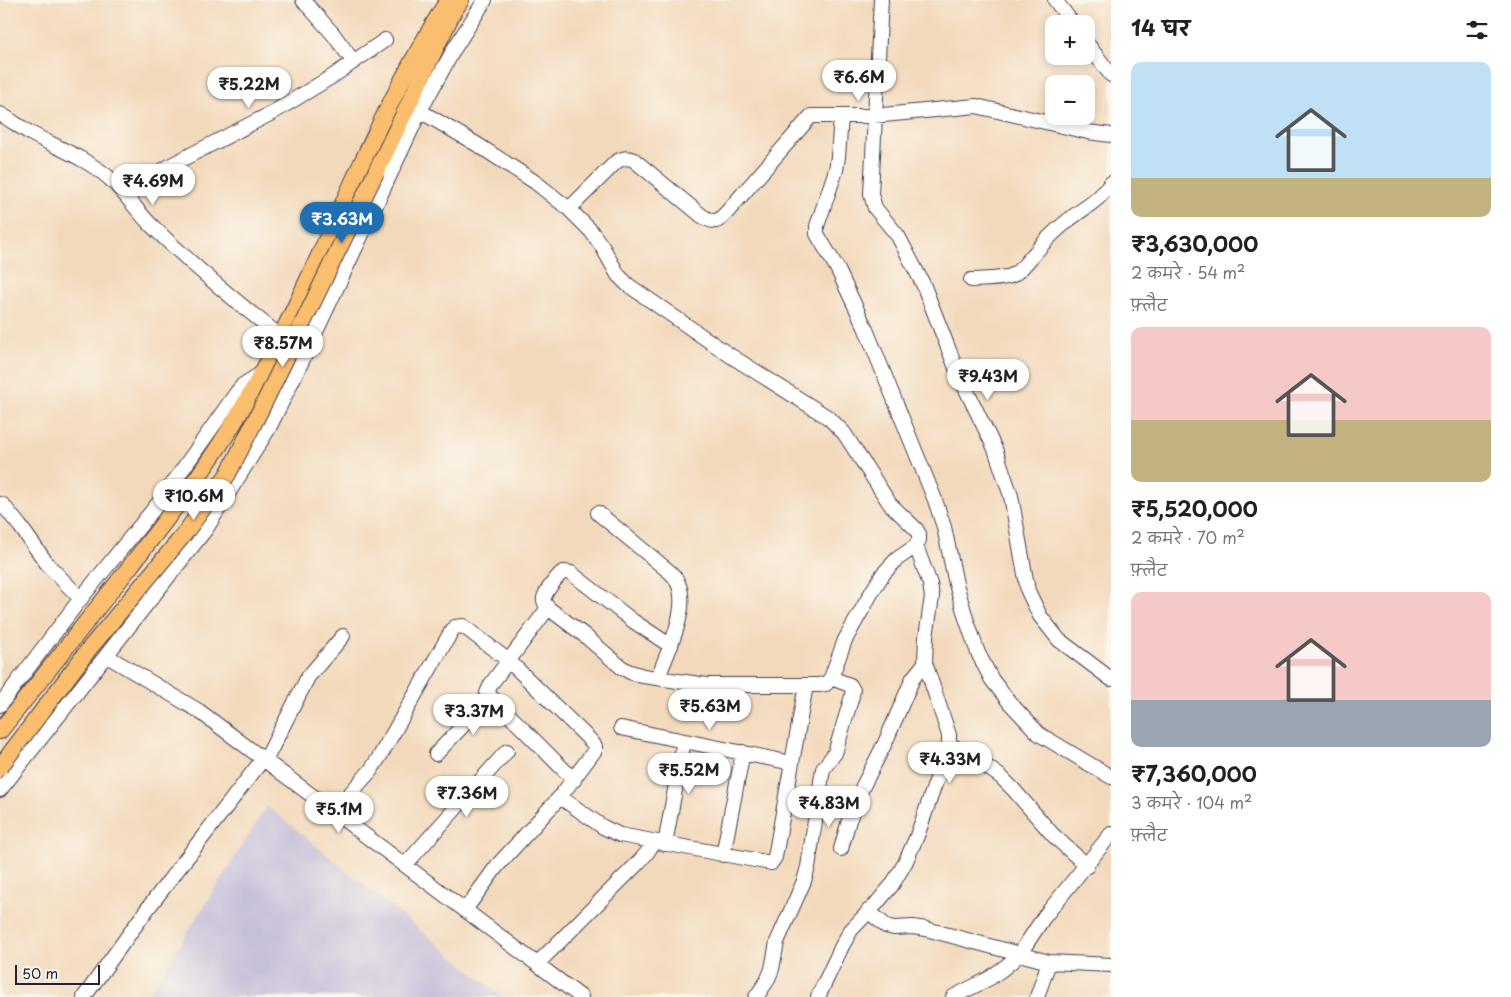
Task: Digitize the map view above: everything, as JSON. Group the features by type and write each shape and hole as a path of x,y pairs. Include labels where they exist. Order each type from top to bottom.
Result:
{"main road":[{"path":"0,731 179,503 229,432 262,373 304,290 402,77 448,0"},
{"path":"0,766 89,649 182,537 228,474 272,389 453,12 461,0"}],"street":[{"path":"303,0 334,34 354,61"},
{"path":"0,790 206,529 269,428 420,111 454,50 486,0"},
{"path":"881,0 871,194 875,208 898,236 923,284 958,373 995,449 1011,496 1028,591 1040,616 1059,640 1111,679"},
{"path":"1055,0 1066,15"},
{"path":"124,194 173,164 272,113 384,40"},
{"path":"1095,54 1111,75"},
{"path":"569,209 616,162 628,157 702,216 716,222 720,220 812,116 874,116 976,106 1088,132 1111,135"},
{"path":"420,111 535,182 569,209 591,231 618,275 628,285 728,354 829,418 844,433 890,504 919,534 916,546 897,559 883,574 873,590 845,640 831,678 826,684 707,685 636,674 621,667 584,635 548,608 544,598 546,593 560,574 571,572 633,622 671,646"},
{"path":"0,114 33,134 69,151 109,178 150,224 217,286 280,336"},
{"path":"844,117 836,170 817,226 817,234 837,268 865,327 935,500 944,527 956,584 978,653 992,680 1010,703 1039,734 1111,777"},
{"path":"971,280 1014,275 1048,238 1065,222 1096,201 1111,183"},
{"path":"0,705 81,599 161,500 237,392 262,373 289,389"},
{"path":"0,504 3,505 20,526 48,565 81,599"},
{"path":"598,513 671,573 679,583 679,622 658,678"},
{"path":"818,997 851,930 892,885 905,863 918,836 949,744 949,736 925,663 932,597 930,584 916,546"},
{"path":"548,608 488,689 487,693 574,780"},
{"path":"334,812 371,770 454,627 463,626 509,661 595,746 593,754 574,780 498,866 465,910"},
{"path":"84,997 148,908 263,759 265,761 308,677 343,636"},
{"path":"107,656 198,711 581,997"},
{"path":"841,849 849,820 863,786 885,743 913,678 925,663"},
{"path":"756,997 767,981 772,969 777,942 804,882 823,769 835,753 852,696 853,690 850,685 831,678"},
{"path":"560,797 614,833 771,863 773,861 806,685"},
{"path":"436,754 490,697"},
{"path":"622,728 792,763"},
{"path":"538,964 659,843 684,741"},
{"path":"949,744 983,764 1014,789 1053,836 1086,866"},
{"path":"405,865 507,751"},
{"path":"723,855 743,752"},
{"path":"953,997 990,978 1019,955 1044,917 1111,834"},
{"path":"868,912 886,926 926,929 1049,962 1111,965"},
{"path":"1037,997 1049,962"}],"shaded area":[{"path":"267,806 503,997 147,997"}]}
